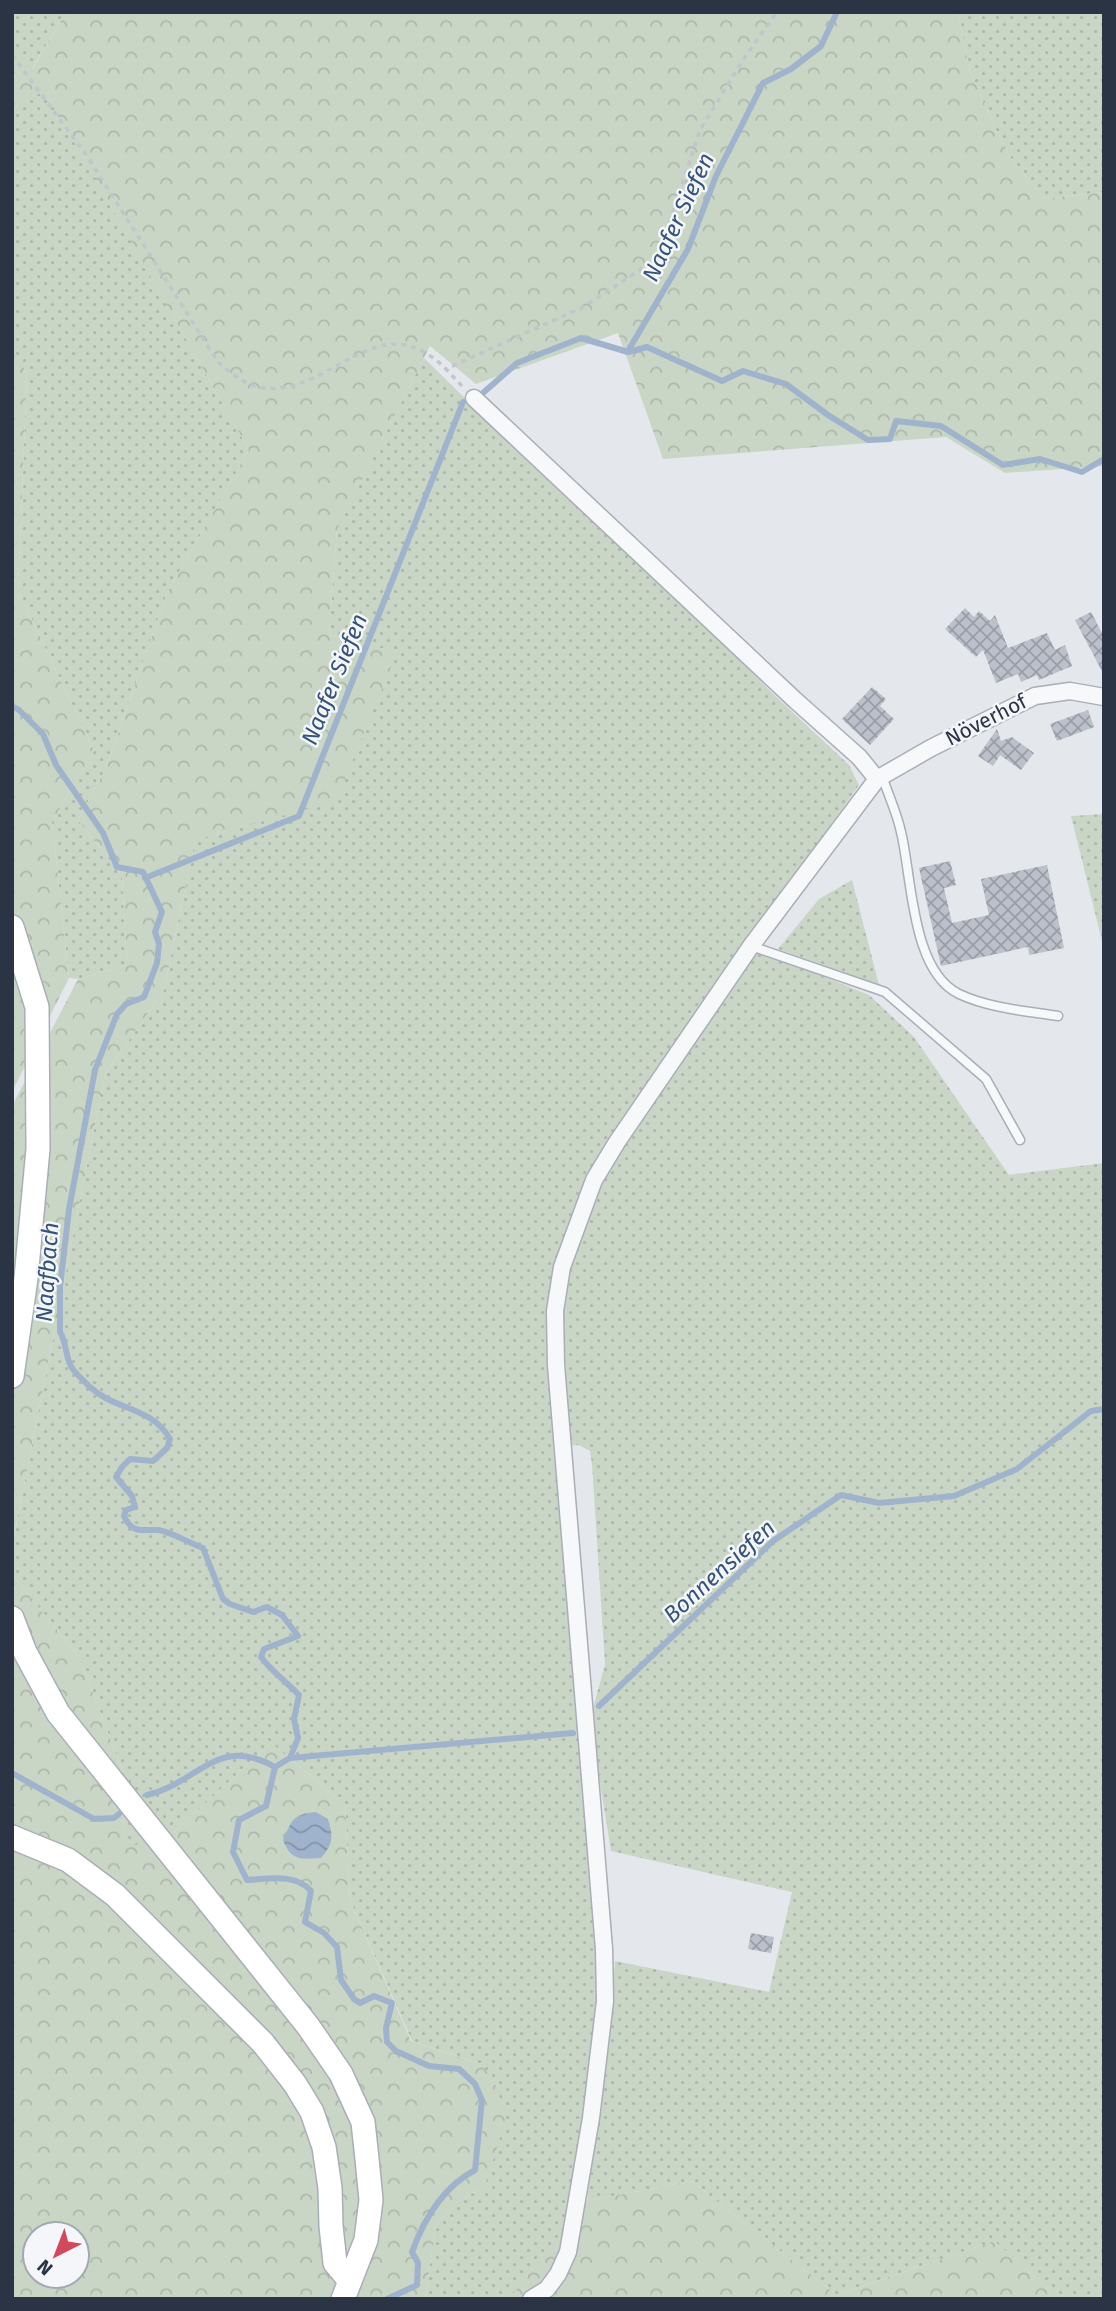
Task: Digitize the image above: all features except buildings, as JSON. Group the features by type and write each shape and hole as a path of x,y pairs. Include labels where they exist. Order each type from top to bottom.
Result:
{"main road":[{"path":"12,927 37,1007 38,1149 26,1278 12,1376"},
{"path":"12,1618 25,1653 58,1713 308,2026 341,2074 363,2122 371,2200 366,2240 346,2290"},
{"path":"12,1837 68,1860 115,1895 263,2043 295,2084 312,2112 324,2147 330,2188 335,2263 346,2290"}],"street":[{"path":"474,398 880,777 751,946 617,1142 594,1180 562,1268 555,1311 556,1365 604,1949 605,2001 591,2118 568,2252 547,2289 531,2299"},
{"name":"Növerhof","path":"880,777 1035,696 1070,691 1104,697"}],"lane":[{"path":"880,777 901,831 915,922 936,974 956,993 979,1001 1009,1009 1058,1016"},
{"path":"751,946 885,992 986,1079 1020,1140"}],"path":[{"path":"446,369 583,307 652,262 658,255 700,130 743,60 777,12"},
{"path":"12,55 87,156 218,362 240,380 263,388 294,386 391,342 411,346 433,356 474,398"}],"green space":[{"path":"12,12 66,12 31,70 12,51"},
{"path":"66,12 958,12 969,68 1012,160 1045,199 1104,192 1104,466 1005,473 946,437 663,459 618,333 476,384 430,346 337,529 329,635 397,652 336,801 195,840 164,990 105,1074 12,1546 12,1106 78,979 127,965 122,876 78,820 107,766 167,593 249,450 45,91 12,107 12,51 32,69"},
{"path":"958,12 1104,12 1104,192 1045,199 1012,160 969,68"},
{"path":"45,90 249,450 167,593 107,766 78,820 122,876 127,965 78,979 69,978 52,822 94,751 18,590 27,373 12,347 12,107"},
{"path":"12,347 27,373 18,590 94,751 52,822 69,978 12,1092"},
{"path":"424,358 671,590 769,690 849,765 859,785 613,1133 553,1277 598,2001 571,2221 512,2299 425,2299 436,2225 454,2204 485,2186 482,2064 412,2041 350,1900 345,1805 271,1743 171,1835 124,1849 123,1772 80,1659 12,1574 12,1546 105,1074 164,990 195,840 336,800 396,652 329,635 337,528"},
{"path":"1104,814 1104,949 1071,816"},
{"path":"852,880 879,985 778,949 819,899"},
{"path":"755,949 869,995 914,1037 1009,1175 1104,1163 1104,2299 1055,2299 1044,2285 994,2241 837,2295 691,2181 587,2201 615,1961 769,1992 792,1892 611,1851 590,1720 605,1664 592,1464 590,1451 579,1445 567,1446 561,1316 569,1267 597,1190 623,1143"},
{"path":"12,1574 80,1659 123,1772 124,1848 171,1835 271,1743 345,1805 350,1900 411,2041 482,2064 497,2088 506,2119 485,2186 454,2204 436,2225 425,2299 12,2299"},
{"path":"691,2181 837,2295 994,2241 1044,2285 1055,2299 512,2299 512,2295 587,2201"}],"water":[{"path":"316,1812 328,1819 330,1844 321,1858 297,1857 289,1852 283,1840 294,1819 302,1814"}],"waterway":[{"name":"Naafer Siefen","path":"628,351 688,249 716,176 763,83 791,69 821,46 837,12"},
{"name":"Naafer Siefen","path":"484,392 517,363 581,338 628,352"},
{"path":"628,352 647,347 722,381 743,371 786,384 868,440 890,439 896,421 941,426 1003,465 1040,459 1082,472 1104,459"},
{"name":"Naafer Siefen","path":"145,878 299,816 463,402"},
{"name":"Naafbach","path":"12,706 43,734 56,765 103,833 117,867 143,872 162,912 155,932 159,944 157,963 144,997 126,1004 117,1014 95,1070 69,1209 60,1287 60,1332 70,1364 90,1387 111,1401 153,1420 170,1439 167,1448 153,1461 130,1459 116,1477 132,1496 135,1507 126,1510 124,1516 127,1522 134,1529 163,1531 203,1548 223,1599 253,1612 267,1607 282,1615 298,1636 264,1649 261,1657 299,1695 294,1719 298,1738 290,1758 275,1767 266,1806 239,1820 233,1852 247,1880 290,1879 305,1885 311,1891 305,1922 324,1933 337,1947 341,1980 354,1999 360,2003 374,1996 392,2003 386,2028 387,2042 396,2051 429,2066 459,2069 475,2084 482,2100 475,2170 453,2185 422,2228 412,2252 418,2263 417,2285 387,2299"},
{"name":"Bonnensiefen","path":"599,1706 773,1541 841,1495 879,1503 954,1496 1017,1469 1091,1411 1104,1409"},
{"name":"Bonnensiefen","path":"290,1758 573,1733"},
{"path":"147,1795 165,1789 223,1758 255,1758 275,1767"},
{"path":"12,1773 94,1819 114,1818 119,1814"}]}
